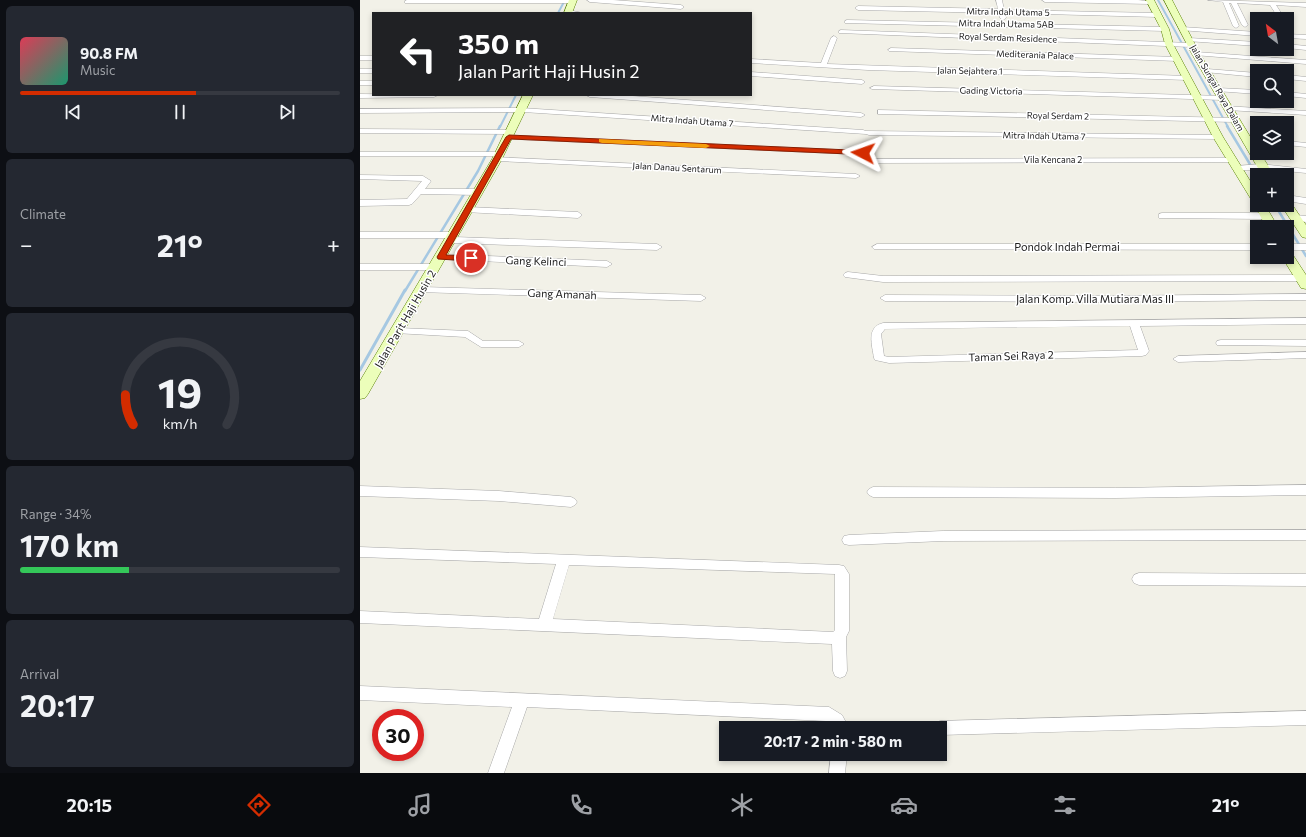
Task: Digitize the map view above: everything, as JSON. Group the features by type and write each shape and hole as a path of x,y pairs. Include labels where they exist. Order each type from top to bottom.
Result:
{"street":[{"path":"407,2 571,0 568,12"},
{"path":"590,0 681,8"},
{"path":"999,0 1005,24"},
{"path":"1045,0 1150,1 1165,29 1178,60 1188,78 1203,98 1214,119 1218,137 1237,165 1250,188"},
{"name":"Jalan Sungai Raya Dalam","path":"1168,0 1189,43 1228,108 1232,120 1262,168"},
{"path":"1211,0 1272,1"},
{"path":"1225,0 1238,43"},
{"path":"1254,0 1306,4"},
{"path":"1233,1 1245,25"},
{"path":"1272,1 1278,12"},
{"name":"Mitra Indah Utama 5","path":"858,8 1158,15"},
{"name":"Mitra Indah Utama 5AB","path":"847,22 1005,24 1165,29"},
{"path":"1182,29 1235,29 1250,32"},
{"name":"Royal Serdam Residence","path":"841,32 1172,44 1250,44"},
{"path":"1294,36 1306,37"},
{"path":"823,66 834,38"},
{"path":"1294,47 1306,48"},
{"name":"Mediterania Palace","path":"891,50 1178,60"},
{"path":"1196,54 1306,62"},
{"path":"360,58 372,58"},
{"name":"Jalan Sejahtera 1","path":"752,61 823,66 1188,78"},
{"path":"1207,71 1250,74"},
{"path":"360,72 372,72"},
{"path":"752,74 862,82"},
{"path":"1294,78 1306,79"},
{"path":"360,83 372,83"},
{"name":"Gading Victoria","path":"874,88 1203,98"},
{"path":"1203,98 1250,93"},
{"path":"1294,95 1306,96"},
{"path":"360,96 372,96"},
{"name":"Jalan Parit Haji Husin 2","path":"360,394 399,331 422,290 433,264 449,236 468,210 476,192 499,157 505,133 527,96"},
{"path":"596,96 694,112 862,115"},
{"path":"1228,108 1306,113"},
{"name":"Mitra Indah Utama 7","path":"360,111 694,112 866,132 1218,137"},
{"name":"Royal Serdam 2","path":"881,112 1232,120"},
{"path":"360,131 505,133 850,152"},
{"path":"1246,140 1250,140"},
{"path":"1294,144 1306,145"},
{"name":"Jalan Danau Sentarum","path":"360,154 499,157 856,176"},
{"name":"Vila Kencana 2","path":"876,160 1237,165 1256,168"},
{"name":"Vila Kencana 2","path":"1294,170 1306,171"},
{"path":"360,177 426,179 409,202 405,204 360,203"},
{"path":"419,190 476,192"},
{"path":"1294,199 1306,201"},
{"path":"468,210 578,215"},
{"path":"1263,212 1268,220"},
{"path":"1162,216 1266,216"},
{"path":"1301,218 1306,234"},
{"path":"360,235 434,234 657,247"},
{"name":"Pondok Indah Permai","path":"877,247 1250,247"},
{"path":"1294,249 1306,247"},
{"path":"848,274 883,279 1304,281 1294,262"},
{"name":"Gang Kelinci","path":"360,267 414,268 433,264 607,264"},
{"name":"Gang Amanah","path":"422,290 701,298"},
{"name":"Jalan Komp. Villa Mutiara Mas III","path":"885,298 1108,300 1306,297"},
{"name":"Taman Sei Raya 2","path":"1134,323 1144,351 1142,353 889,360 879,358 876,334 881,327 1134,323 1306,321"},
{"path":"399,331 468,334 481,344 519,344"},
{"path":"1221,343 1306,343"},
{"path":"1178,359 1306,355"},
{"path":"873,492 1123,493 1306,490"},
{"path":"360,491 500,496 571,502"},
{"path":"849,540 951,536 1306,534"},
{"path":"361,553 835,569 839,570 842,574 842,631 839,636 840,671"},
{"path":"544,625 564,560"},
{"path":"1139,579 1306,580"},
{"path":"360,617 833,638 839,636"},
{"path":"360,693 522,699 829,714 838,721"},
{"path":"496,773 522,699"},
{"path":"947,728 1306,718"},
{"path":"837,773 838,761"}],"waterway":[{"path":"559,12 565,0"},
{"path":"1158,0 1228,127"},
{"path":"500,127 516,96"},
{"path":"405,291 478,171 500,126"},
{"path":"1227,126 1252,168"},
{"path":"1279,212 1306,256"},
{"path":"360,370 405,290"}],"slow traffic":[{"path":"602,141 706,146"}],"route":[{"path":"471,258 441,257 509,137 850,152 857,155 863,153"}]}
